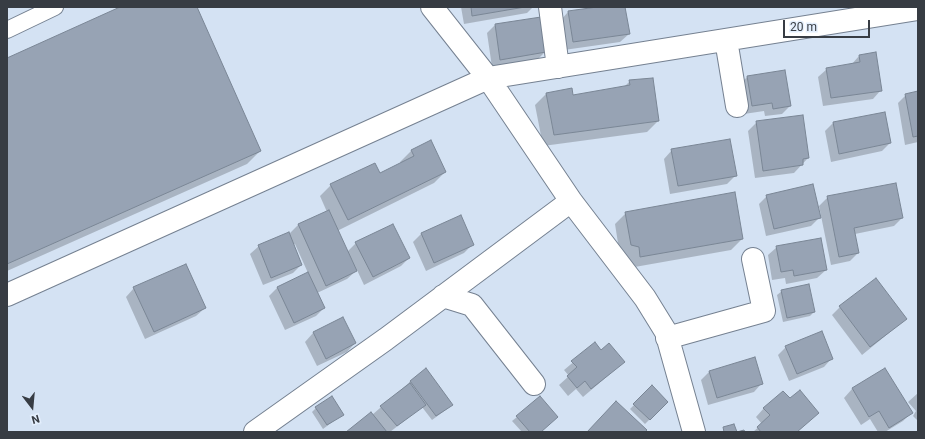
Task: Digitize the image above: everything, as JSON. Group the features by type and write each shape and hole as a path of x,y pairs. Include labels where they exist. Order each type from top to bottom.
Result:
{"street":[{"path":"432,7 488,78 571,201 645,298 667,338 694,432"},
{"path":"550,7 558,67"},
{"path":"7,295 488,78 918,9"},
{"path":"726,40 737,106"},
{"path":"255,432 571,201"},
{"path":"667,338 764,311 753,259"},
{"path":"443,296 472,305 534,384"}],"lane":[{"path":"7,30 55,7"}],"building":[{"path":"120,7 197,7 261,151 7,264 7,58"},
{"path":"471,7 525,7 472,16"},
{"path":"597,7 625,7 630,34 573,42 568,11"},
{"path":"541,17 546,52 500,60 495,24"},
{"path":"876,52 882,91 831,98 826,68 860,62 859,55"},
{"path":"785,70 791,106 773,109 772,103 752,106 747,76"},
{"path":"653,78 659,121 554,135 546,93 572,88 573,95 630,85 629,80"},
{"path":"918,91 918,136 913,137 905,94"},
{"path":"885,112 891,143 839,154 833,122"},
{"path":"803,115 809,158 803,159 803,165 763,171 756,121"},
{"path":"730,139 737,176 678,186 671,149"},
{"path":"431,140 446,172 348,220 330,184 375,163 380,173 414,156 411,150"},
{"path":"896,183 903,218 854,228 859,253 839,257 827,196"},
{"path":"813,184 821,218 774,229 766,195"},
{"path":"735,192 743,239 640,257 639,247 631,245 625,212"},
{"path":"329,210 357,271 326,286 298,224"},
{"path":"461,215 474,245 434,263 421,233"},
{"path":"393,224 410,258 373,277 355,242"},
{"path":"289,232 302,265 271,278 258,245"},
{"path":"821,238 827,270 794,276 793,270 781,272 776,246"},
{"path":"186,264 206,308 154,332 133,287"},
{"path":"308,272 325,308 294,323 277,287"},
{"path":"876,278 907,319 870,347 839,306"},
{"path":"809,284 815,312 787,318 781,290"},
{"path":"343,317 356,343 326,359 313,332"},
{"path":"822,331 833,359 797,374 785,346"},
{"path":"595,342 601,350 609,343 625,362 591,389 585,381 577,388 567,376 577,367 571,361"},
{"path":"755,357 763,384 717,398 709,371"},
{"path":"426,368 453,405 436,416 410,381"},
{"path":"885,368 913,413 889,428 879,411 869,417 852,388"},
{"path":"410,383 426,405 397,426 380,406"},
{"path":"652,385 668,402 650,420 633,404"},
{"path":"800,390 819,413 797,432 761,432 757,427 770,415 763,408 783,391 790,398"},
{"path":"332,396 344,415 327,425 315,407"},
{"path":"540,396 558,417 541,432 530,432 516,416"},
{"path":"616,401 647,430 645,432 587,432"},
{"path":"371,412 387,432 346,432"},
{"path":"734,424 737,432 724,432 723,427"}]}
